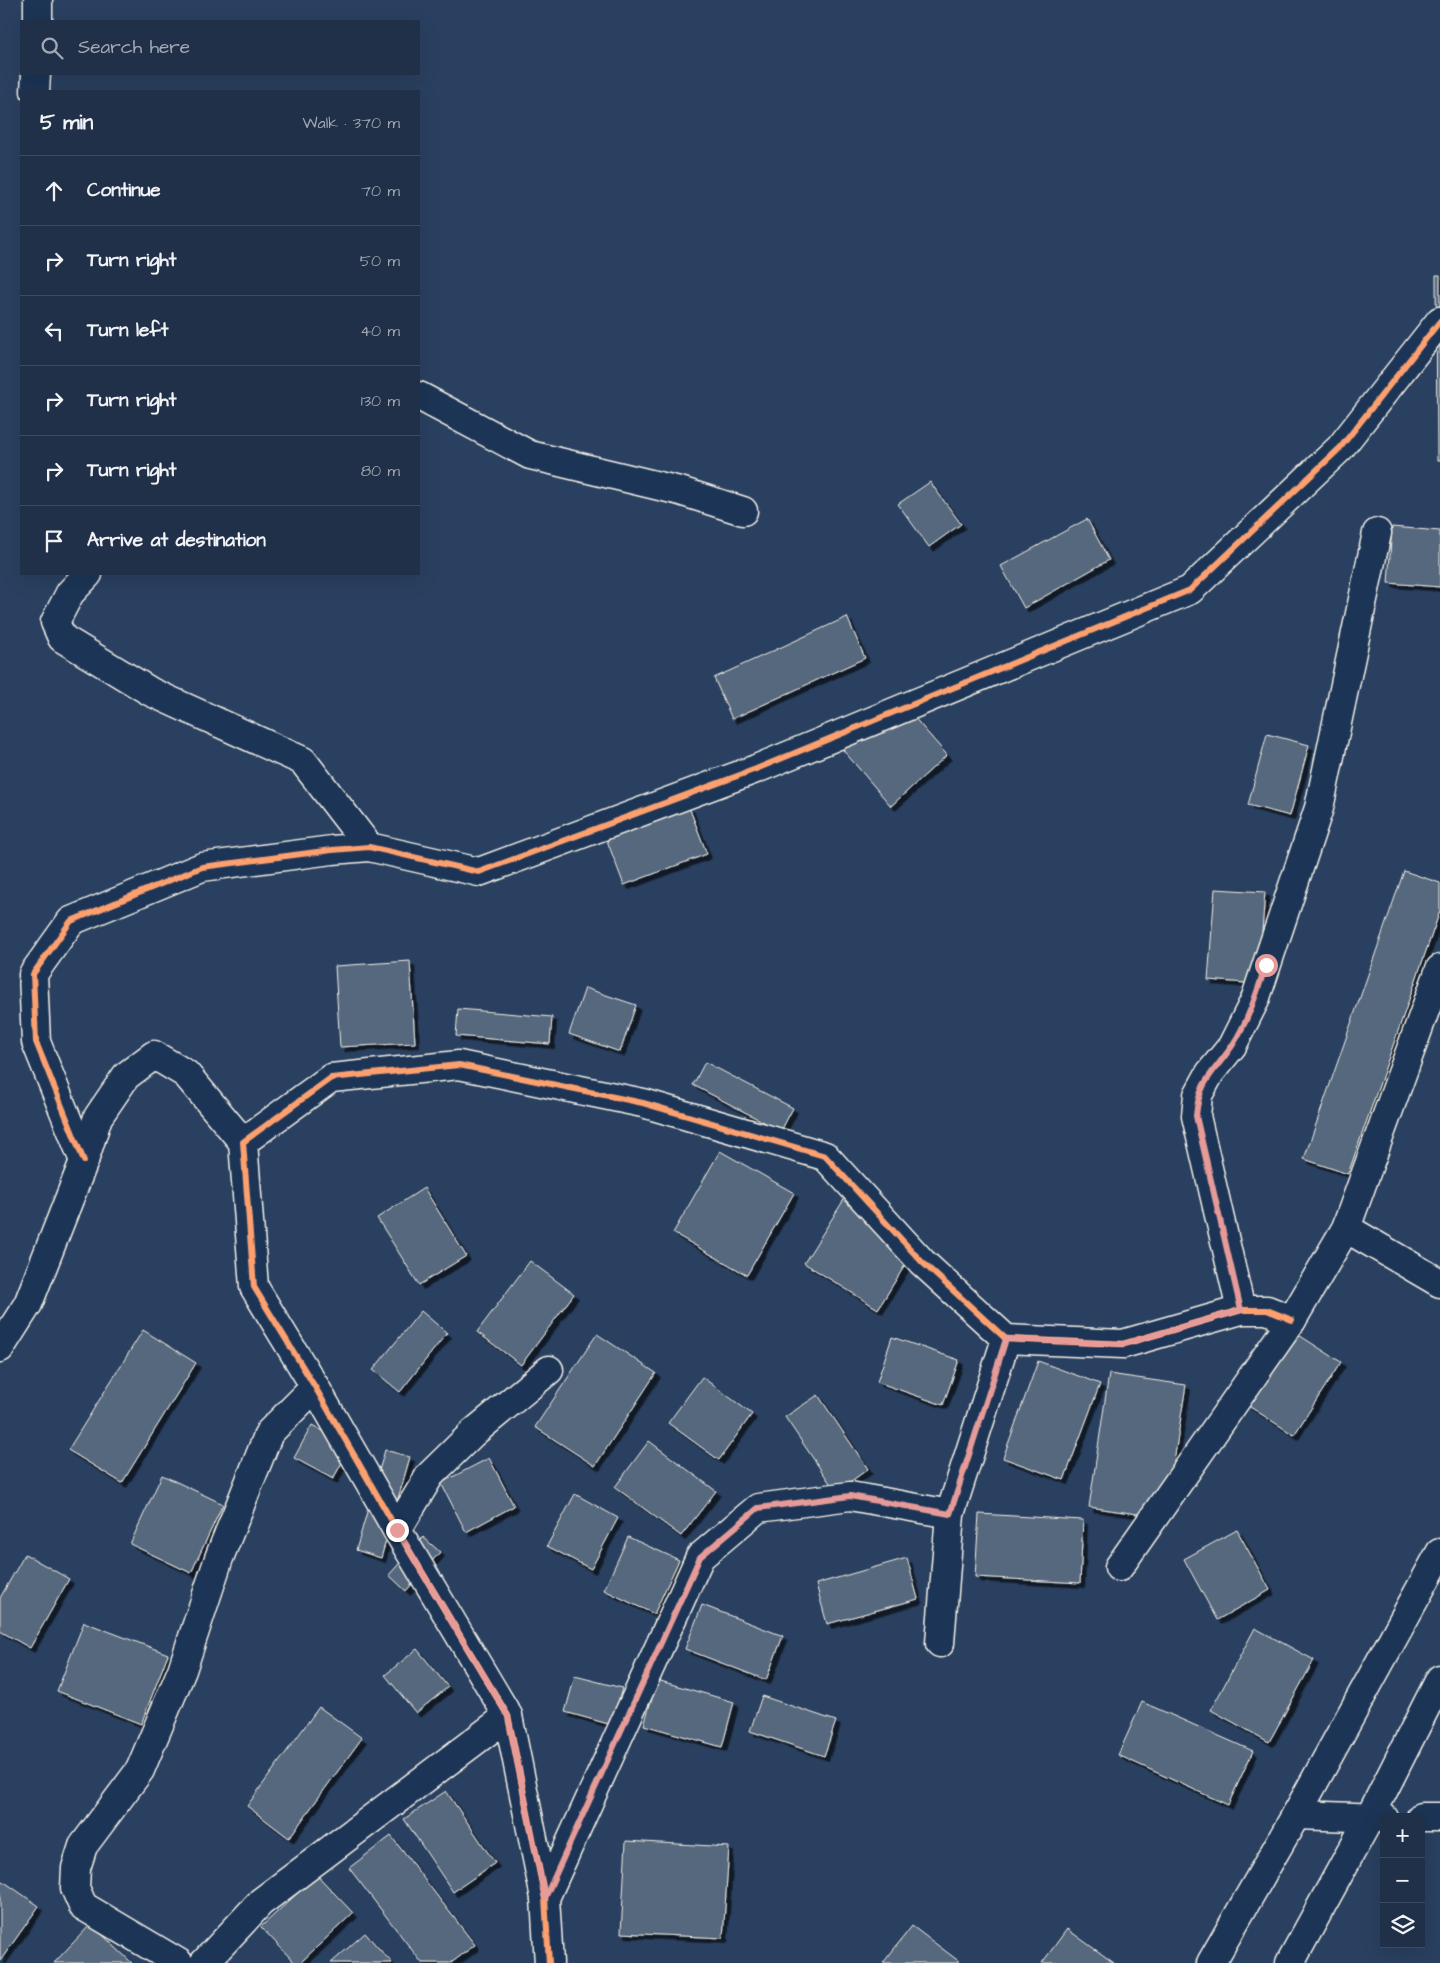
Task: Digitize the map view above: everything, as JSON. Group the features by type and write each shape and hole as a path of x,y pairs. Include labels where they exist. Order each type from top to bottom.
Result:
{"street":[{"path":"38,0 38,20"},
{"path":"36,75 36,90"},
{"path":"84,1161 36,1042 33,974 71,921 202,867 369,847 479,872 756,769 1190,590 1340,448 1440,321"},
{"path":"420,397 530,455 680,491 743,510"},
{"path":"1241,1310 1196,1116 1198,1095 1210,1073 1232,1046 1255,1000 1319,808 1377,533"},
{"path":"87,575 70,593 55,622 62,638 151,692 303,761 369,847"},
{"path":"1120,1567 1292,1320 1346,1228 1440,969"},
{"path":"0,1348 28,1304 84,1161 98,1117 126,1076 154,1055 186,1074 243,1142 254,1287 316,1387 397,1530 508,1716 545,1898 549,1963"},
{"path":"243,1142 331,1078 459,1065 643,1103 825,1156 922,1262 1006,1339 1124,1344 1241,1310 1267,1310 1292,1320"},
{"path":"1346,1228 1440,1283"},
{"path":"940,1643 950,1514 1006,1339"},
{"path":"397,1530 430,1476 472,1433 548,1370"},
{"path":"179,1963 83,1906 75,1888 76,1868 83,1846 140,1770 182,1670 219,1558 269,1433 316,1387"},
{"path":"545,1898 700,1557 758,1508 850,1496 950,1514"},
{"path":"1211,1963 1296,1815 1440,1552"},
{"path":"1290,1963 1376,1818 1440,1679"},
{"path":"204,1963 261,1902 508,1716"},
{"path":"1296,1815 1376,1818"},
{"path":"1425,1817 1440,1816"}],"building":[{"path":"1436,275 1440,275 1440,461 1437,461"},
{"path":"930,482 961,524 929,547 898,504"},
{"path":"1087,519 1109,560 1024,608 1001,566"},
{"path":"1392,527 1440,531 1440,587 1388,583"},
{"path":"847,617 865,658 732,719 714,678"},
{"path":"899,700 947,755 891,806 843,750"},
{"path":"1267,734 1309,745 1290,816 1248,805"},
{"path":"689,807 707,854 624,885 606,838"},
{"path":"1404,871 1440,883 1440,911 1348,1174 1304,1159"},
{"path":"1215,889 1265,892 1258,984 1208,980"},
{"path":"410,961 415,1043 340,1047 335,966"},
{"path":"585,988 636,1005 620,1052 569,1034"},
{"path":"458,1009 552,1017 550,1044 456,1036"},
{"path":"705,1062 793,1108 781,1131 693,1085"},
{"path":"720,1151 794,1193 747,1275 673,1233"},
{"path":"424,1188 466,1256 419,1285 377,1218"},
{"path":"845,1198 918,1244 878,1309 804,1263"},
{"path":"530,1261 574,1294 521,1365 477,1332"},
{"path":"421,1311 447,1333 400,1392 373,1370"},
{"path":"143,1330 196,1363 122,1483 68,1450"},
{"path":"1294,1332 1341,1362 1294,1435 1247,1405"},
{"path":"597,1334 656,1373 595,1466 535,1427"},
{"path":"892,1337 959,1360 943,1405 877,1382"},
{"path":"1038,1361 1100,1384 1064,1480 1003,1458"},
{"path":"1109,1374 1186,1385 1165,1518 1089,1507"},
{"path":"702,1377 752,1414 719,1460 668,1423"},
{"path":"818,1395 868,1469 836,1492 785,1417"},
{"path":"312,1425 351,1446 333,1479 294,1458"},
{"path":"649,1441 716,1491 681,1536 615,1487"},
{"path":"385,1450 410,1457 381,1558 356,1550"},
{"path":"489,1458 514,1506 466,1532 441,1483"},
{"path":"162,1475 223,1504 191,1573 130,1544"},
{"path":"575,1494 618,1518 591,1569 547,1546"},
{"path":"979,1514 1083,1520 1080,1583 975,1577"},
{"path":"1237,1530 1270,1590 1217,1620 1184,1559"},
{"path":"423,1537 440,1552 406,1591 389,1575"},
{"path":"628,1537 679,1560 654,1614 604,1590"},
{"path":"25,1554 69,1579 30,1648 0,1631 0,1598"},
{"path":"907,1558 918,1599 827,1624 816,1584"},
{"path":"702,1605 783,1636 766,1680 685,1649"},
{"path":"84,1622 168,1654 141,1724 57,1691"},
{"path":"1255,1628 1314,1660 1269,1742 1211,1710"},
{"path":"417,1649 448,1687 416,1713 385,1675"},
{"path":"575,1676 622,1688 612,1725 565,1712"},
{"path":"657,1680 734,1702 722,1747 644,1725"},
{"path":"762,1696 836,1721 824,1756 750,1731"},
{"path":"1142,1702 1253,1751 1228,1805 1118,1755"},
{"path":"319,1707 362,1738 289,1838 247,1806"},
{"path":"446,1791 495,1863 453,1892 404,1819"},
{"path":"391,1836 475,1945 451,1963 422,1963 349,1868"},
{"path":"626,1841 729,1847 723,1938 621,1933"},
{"path":"317,1875 353,1913 300,1963 295,1963 261,1927"},
{"path":"0,1879 39,1906 0,1961"},
{"path":"91,1924 132,1963 54,1963"},
{"path":"912,1926 960,1962 883,1963"},
{"path":"1067,1929 1114,1963 1042,1963"},
{"path":"365,1933 392,1963 331,1963"}],"cycle path":[{"path":"84,1161 36,1042 33,974 71,921 202,867 332,850 369,847 479,872 756,769 1190,590 1340,448 1440,321"},
{"path":"549,1963 545,1898 508,1716 397,1530 315,1387 254,1287 243,1142 331,1078 459,1065 643,1103 825,1156 922,1262 1006,1339 1123,1344 1241,1310 1267,1310 1292,1320"}],"route":[{"path":"397,1530 508,1716 545,1898 700,1557 758,1508 850,1496 950,1514 1006,1339 1124,1344 1241,1310 1196,1116 1198,1095 1210,1073 1232,1046 1255,1000 1266,965"}]}
